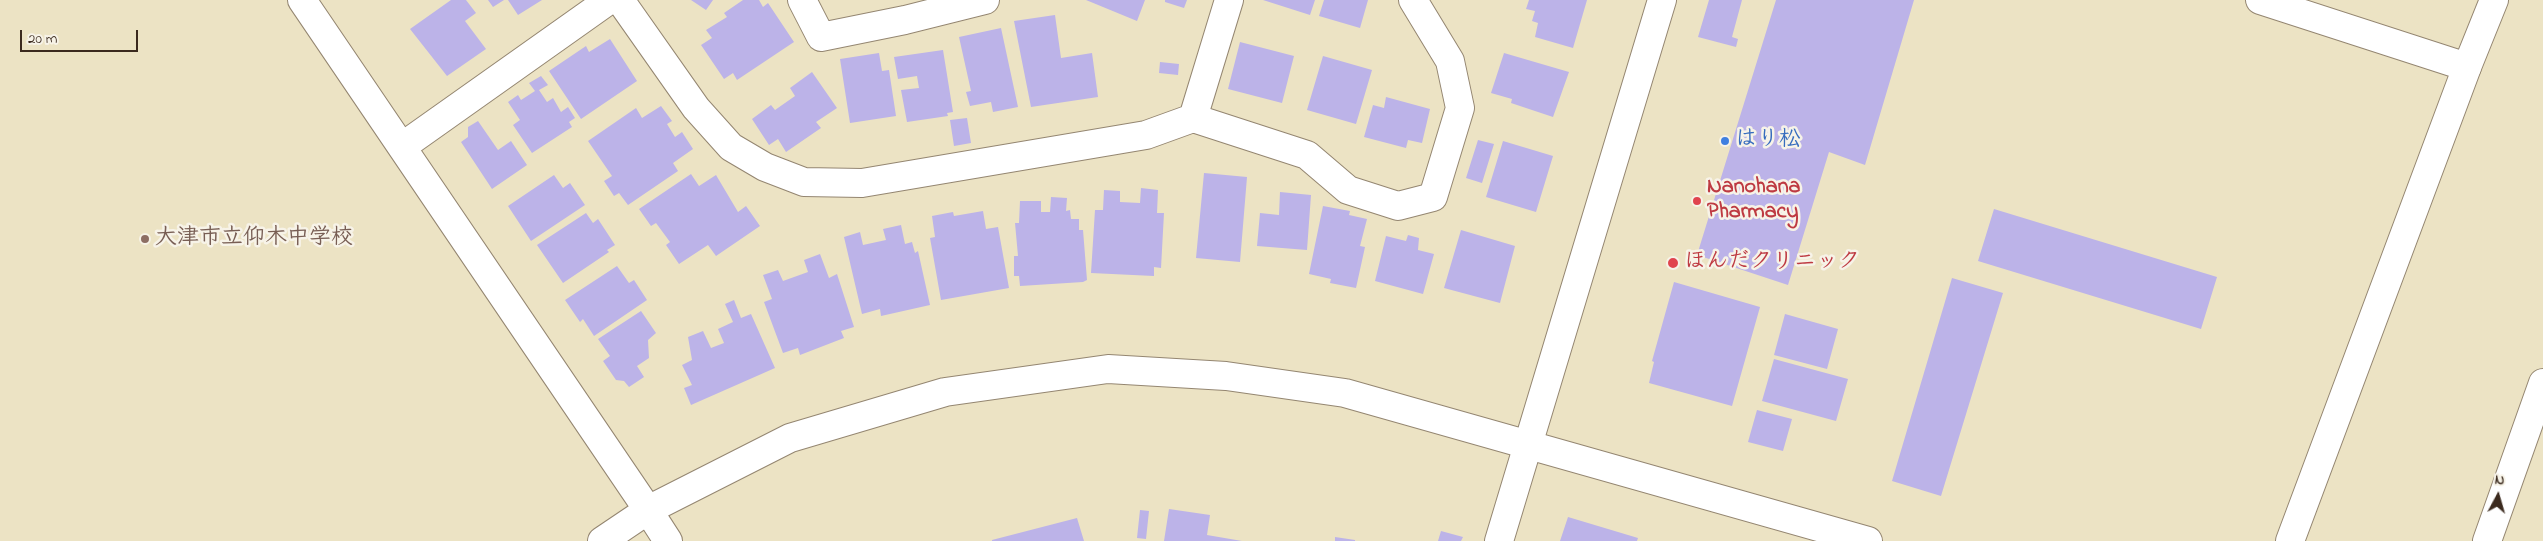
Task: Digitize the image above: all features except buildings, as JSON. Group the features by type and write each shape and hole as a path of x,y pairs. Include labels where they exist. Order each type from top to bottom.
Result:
{"main road":[{"path":"302,0 403,146 668,541"},
{"path":"403,146 609,0"},
{"path":"620,0 690,101 731,147 766,167 804,182 862,183 1146,135 1193,118 1307,155 1348,190 1398,206 1433,197 1460,108 1450,61 1413,0"},
{"path":"802,0 821,37 888,24 985,0"},
{"path":"1193,118 1229,0"},
{"path":"1499,541 1662,0"},
{"path":"2260,0 2467,66"},
{"path":"2290,541 2467,66 2494,0"},
{"path":"602,541 648,510 790,438 945,392 1108,369 1226,376 1345,393 1868,541"},
{"path":"2487,541 2543,383"}],"place":[{"name":"はり松","path":"1725,141"},
{"name":"Nanohana Pharmacy","path":"1697,201"},
{"name":"大津市立仰木中学校","path":"145,239"},
{"name":"ほんだクリニック","path":"1673,263"}]}
